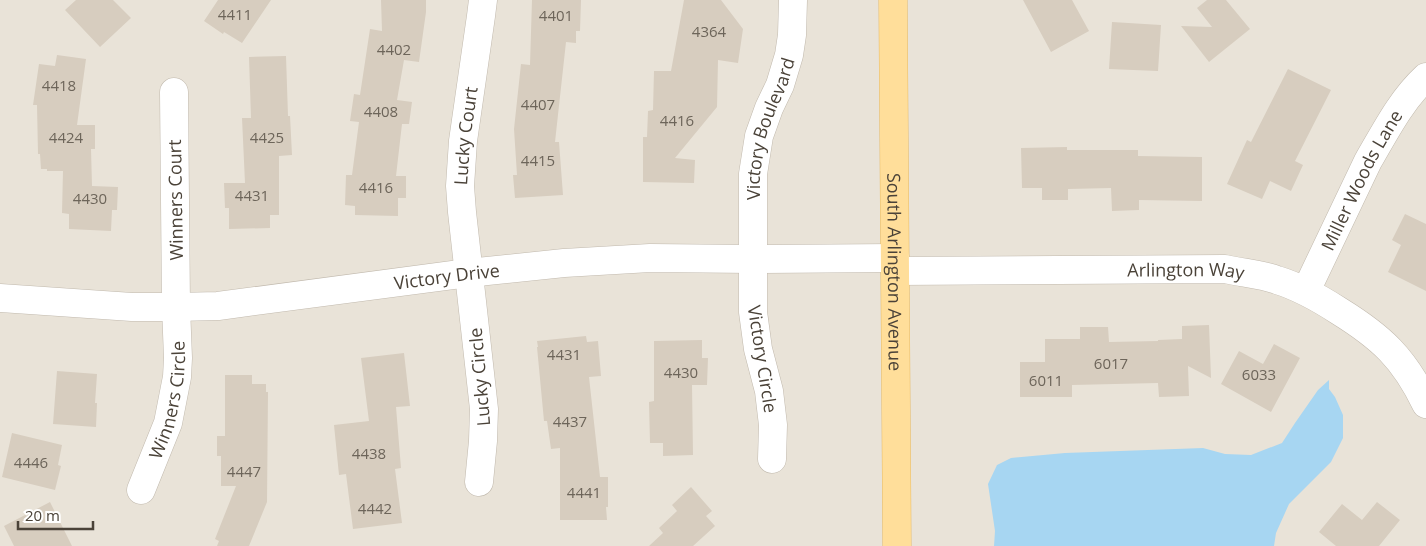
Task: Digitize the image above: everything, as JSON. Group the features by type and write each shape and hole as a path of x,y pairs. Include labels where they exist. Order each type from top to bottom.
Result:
{"main road":[{"name":"South Arlington Avenue","path":"893,0 897,546"}],"street":[{"name":"Lucky Court","path":"468,273 462,212 461,167 482,0"},
{"name":"Victory Boulevard","path":"753,259 753,174 757,144 769,108 780,85 789,55 792,35 792,0"},
{"name":"Miller Woods Lane","path":"1306,291 1379,141 1398,110 1426,77"},
{"name":"Winners Court","path":"174,92 176,307"},
{"name":"Victory Drive","path":"0,298 132,306 218,306 468,273 564,262 612,259 753,259 895,264"},
{"name":"Victory Circle","path":"753,259 754,327 760,360 769,391 773,425 772,459"},
{"name":"Arlington Way","path":"895,264 1225,269 1276,279 1327,302 1357,322 1391,350 1416,384 1426,404"},
{"name":"Lucky Circle","path":"468,273 484,409 480,482"},
{"name":"Winners Circle","path":"141,490 168,422 174,396 178,358 176,307"}],"shaded area":[{"path":"0,0 1426,0 1426,546 0,546"}],"water":[{"path":"1329,380 1329,389 1343,415 1343,438 1331,462 1289,504 1276,533 1274,546 994,546 995,531 988,484 997,465 1011,458 1065,453 1203,448 1225,454 1251,455 1282,443 1318,390"}],"building":[{"path":"76,0 113,0 131,18 100,47 65,10"},
{"path":"218,0 271,0 242,43 224,32 223,34 204,21"},
{"path":"381,0 426,0 419,62 404,60 397,100 412,102 409,124 402,124 396,176 406,176 406,198 398,198 398,216 355,215 355,206 345,205 346,175 352,175 359,122 350,121 354,94 360,95 370,29 382,31"},
{"path":"532,0 581,0 580,31 576,31 576,43 566,42 555,142 559,142 563,195 515,198 513,175 517,175 514,129 521,64 530,65"},
{"path":"684,0 721,0 743,29 738,63 718,60 717,107 675,158 695,160 694,183 643,182 643,137 647,137 648,111 653,110 654,71 671,71"},
{"path":"1023,0 1072,0 1089,31 1051,52"},
{"path":"1207,0 1226,0 1250,29 1209,62 1181,26 1212,27 1197,8"},
{"path":"1112,22 1161,25 1158,71 1109,69"},
{"path":"57,55 86,59 77,125 95,125 95,149 91,149 92,186 118,187 117,210 112,210 111,231 69,229 69,214 62,213 63,171 41,169 40,154 38,154 37,105 33,105 39,64 55,66"},
{"path":"286,56 288,116 290,116 292,155 279,156 279,215 270,215 270,228 229,229 229,208 225,208 224,183 245,183 242,118 251,118 249,57"},
{"path":"1288,69 1331,90 1295,161 1303,165 1291,191 1270,181 1262,199 1227,184 1247,140 1251,142"},
{"path":"1067,147 1067,150 1138,150 1138,156 1202,157 1202,201 1139,200 1139,210 1112,211 1111,188 1068,189 1068,200 1042,200 1042,188 1022,188 1021,148"},
{"path":"1405,214 1426,224 1426,291 1388,272 1401,245 1392,240"},
{"path":"1209,325 1211,378 1188,366 1189,396 1159,397 1158,383 1072,385 1072,397 1020,397 1020,362 1045,362 1045,339 1080,339 1080,327 1108,327 1109,342 1182,339 1182,326"},
{"path":"586,336 587,342 598,341 601,376 589,377 600,477 608,477 607,520 560,520 560,448 551,449 547,421 544,421 537,341"},
{"path":"702,340 702,358 708,358 707,385 692,385 693,455 663,456 663,443 650,443 649,402 654,401 654,341"},
{"path":"1274,344 1300,358 1271,412 1221,384 1239,351 1263,364"},
{"path":"404,353 410,406 396,407 401,468 395,469 402,523 353,529 346,474 339,475 334,425 369,421 361,358"},
{"path":"57,371 97,374 96,427 53,424"},
{"path":"225,375 252,375 252,384 266,384 266,392 268,392 267,502 249,546 217,546 219,541 215,539 236,486 221,486 221,456 217,456 217,436 225,436"},
{"path":"12,433 62,445 58,465 61,466 55,490 2,477"},
{"path":"691,487 712,511 706,516 715,526 693,546 649,546 663,533 659,528 677,511 672,505"},
{"path":"50,502 72,546 14,546 4,526"},
{"path":"1377,502 1400,520 1379,546 1336,546 1319,532 1342,504 1362,520"}]}
